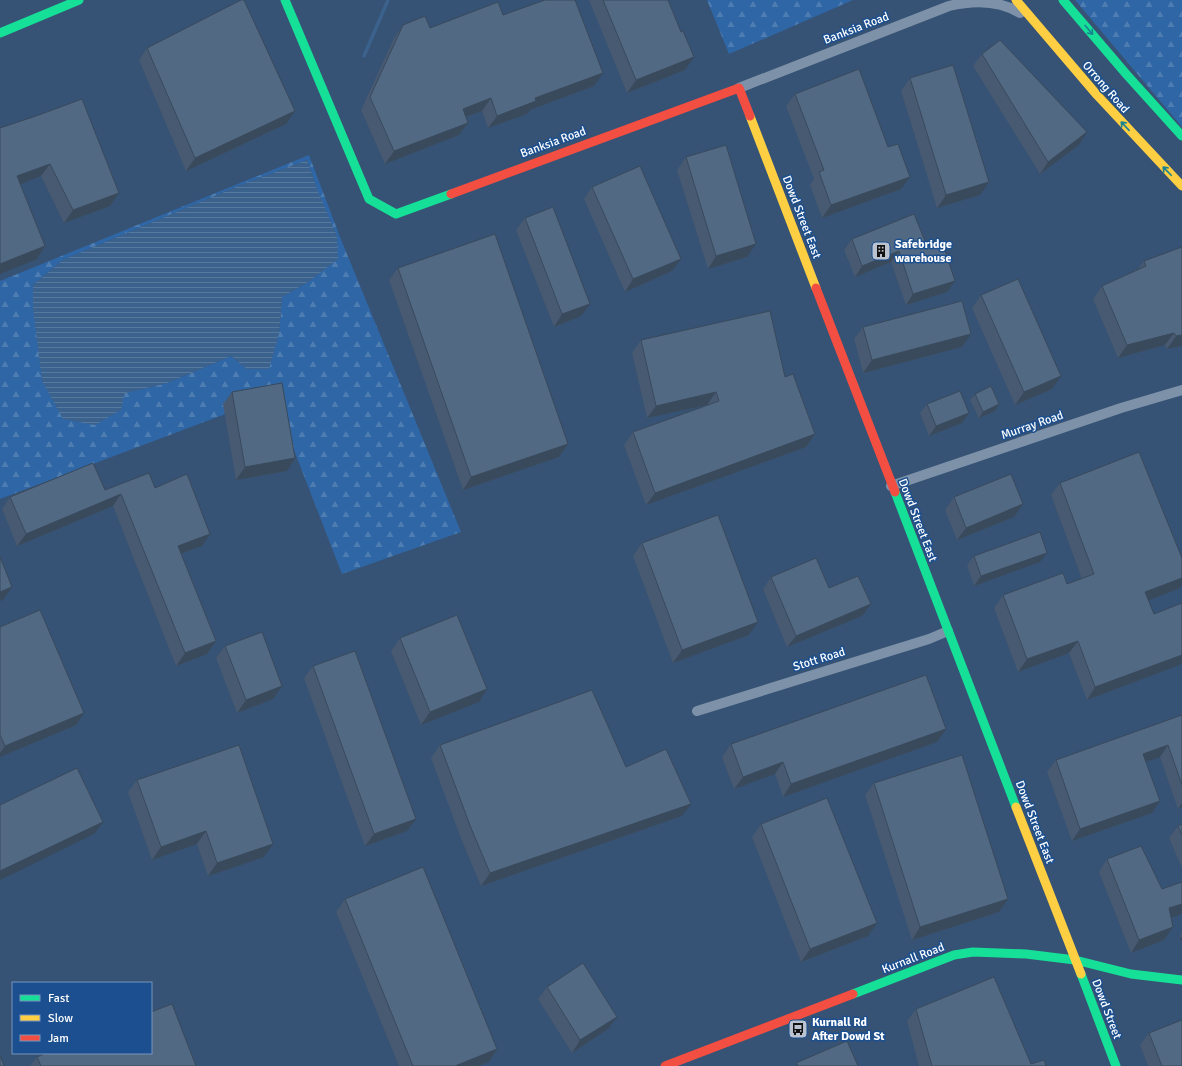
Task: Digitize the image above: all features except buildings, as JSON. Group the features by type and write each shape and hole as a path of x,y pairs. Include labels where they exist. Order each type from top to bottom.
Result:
{"main road":[{"path":"0,33 79,0"},
{"name":"Banksia Road","path":"285,0 369,199 396,214 739,88"},
{"name":"Orrong Road","path":"1016,0 1041,32 1122,124 1182,186"},
{"name":"Orrong Road","path":"1063,0 1127,75 1182,136"},
{"name":"Dowd Street East","path":"739,88 1075,960"},
{"name":"Kurnall Road","path":"672,1065 954,955 973,952 1026,954 1075,960 1130,974 1182,980"},
{"name":"Dowd Street","path":"1075,960 1116,1066"}],"street":[{"name":"Banksia Road","path":"739,88 961,0"},
{"name":"Banksia Road","path":"949,6 969,1 984,0 1001,2 1014,8 1041,32"},
{"name":"Murray Road","path":"892,486 1121,408 1182,390"},
{"name":"Stott Road","path":"697,711 928,639 948,631"}],"green space":[{"path":"707,0 853,0 729,54"},
{"path":"1075,0 1182,0 1182,127"},
{"path":"309,155 340,237 461,532 342,574 273,396 0,499 0,281","holes":["307,160 317,189 311,280 282,297 279,334 247,369 231,356 167,383 125,393 33,285 63,260 236,187"]}],"shaded area":[{"path":"307,160 317,189 337,236 338,259 311,280 282,297 279,334 269,369 247,369 231,356 167,383 125,393 121,410 95,425 63,419 42,381 33,308 33,285 63,260 236,187"}],"waterway":[{"path":"364,56 388,0"}],"traffic: fast":[{"path":"0,33 79,0"},
{"path":"285,0 369,199 396,214 451,194"},
{"path":"1063,0 1127,75 1182,136"},
{"path":"895,492 1016,807"},
{"path":"853,994 954,955 973,952 1026,954 1075,960 1131,974 1182,980"},
{"path":"1081,974 1116,1066"}],"traffic: slow":[{"path":"1016,0 1097,95 1182,186"},
{"path":"750,116 816,288"},
{"path":"1016,807 1081,974"}],"traffic: jam":[{"path":"451,194 739,88 750,116"},
{"path":"816,288 895,492"},
{"path":"665,1066 853,994"}],"place":[{"name":"Safebridge warehouse","path":"881,251"},
{"name":"Kurnall Rd After Dowd St","path":"798,1029"}]}
